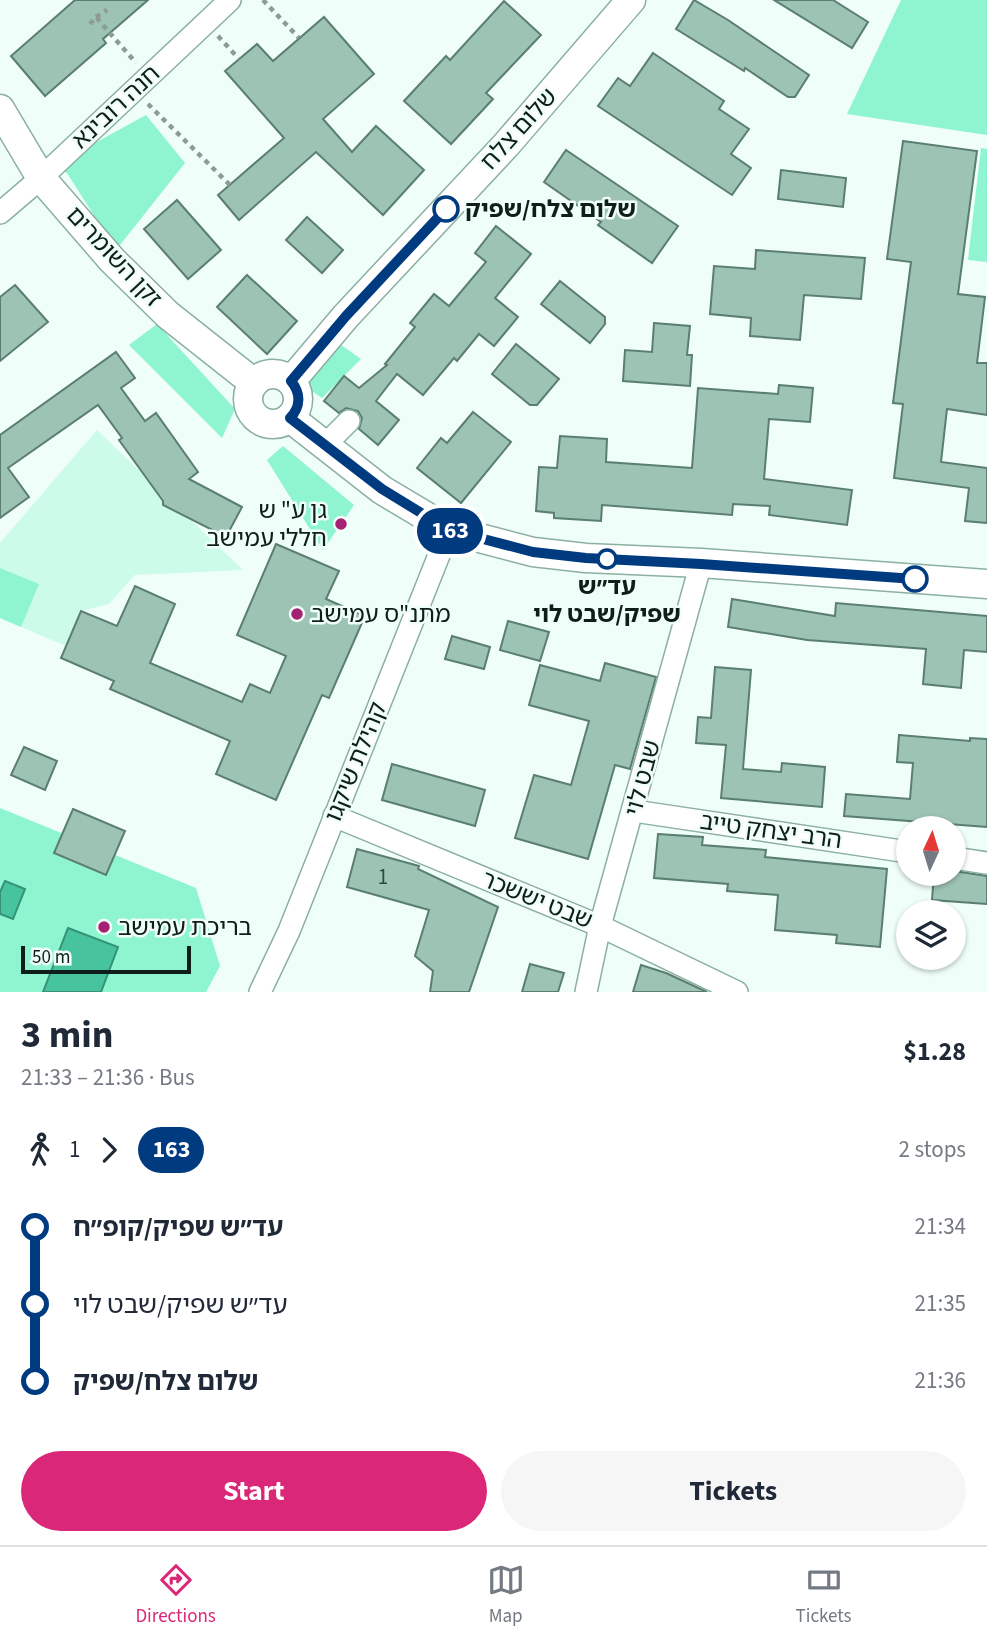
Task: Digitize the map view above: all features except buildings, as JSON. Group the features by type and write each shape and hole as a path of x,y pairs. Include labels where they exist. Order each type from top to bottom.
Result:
{"street":[{"name":"חנה רובינא","path":"0,213 41,178 230,0"},
{"name":"שלום צלח","path":"291,381 346,316 506,145 631,0"},
{"name":"זקן השומרים","path":"0,108 41,178 113,260 159,306 254,383"},
{"path":"272,374 291,381 298,391 299,403 290,418 271,425 258,420 248,403 250,389 254,383 272,374"},
{"path":"290,418 382,489 449,530 533,552 586,558 987,584"},
{"path":"324,446 349,421"},
{"name":"קהילת שיקגו","path":"260,992 289,931 449,530"},
{"name":"שבט לוי","path":"586,992 600,926 701,564"},
{"name":"הרב יצחק טייב","path":"634,811 896,850"},
{"name":"שבט יששכר","path":"334,817 600,926 737,992"},
{"path":"966,860 987,863"}],"path":[{"path":"263,0 299,38"},
{"path":"90,24 107,10"},
{"path":"96,17 141,83 230,185"},
{"path":"205,23 239,59"}],"shaded area":[{"path":"901,0 987,0 987,135 847,114"},
{"path":"146,115 185,163 116,250 67,173 55,165"},
{"path":"981,148 987,149 987,262 968,260"},
{"path":"157,324 235,409 222,438 129,345"},
{"path":"331,338 361,359 322,398 293,378"},
{"path":"97,430 243,570 135,575 109,604 81,611 66,646 0,618 0,543"},
{"path":"283,446 354,505 323,550 267,460"},
{"path":"0,568 39,584 21,627 0,618"},
{"name":"בריכת עמישב","path":"0,808 196,888 220,966 206,992 0,992"},
{"path":"5,881 25,889 13,919 0,914 0,892"},
{"path":"68,928 118,947 101,992 43,992"}],"bus line":[{"name":"163","path":"446,209 346,316 291,381 298,391 299,403 290,418 324,446 382,489 449,530 533,552 586,558 915,579"}],"place":[{"name":"שלום צלח/שפיק","path":"446,209"},
{"name":"גן ע\" ש חללי עמישב","path":"341,524"},
{"name":"עד״ש שפיק/שבט לוי","path":"607,559"},
{"name":"מתנ\"ס עמישב","path":"297,614"},
{"name":"בריכת עמישב","path":"104,927"}]}
